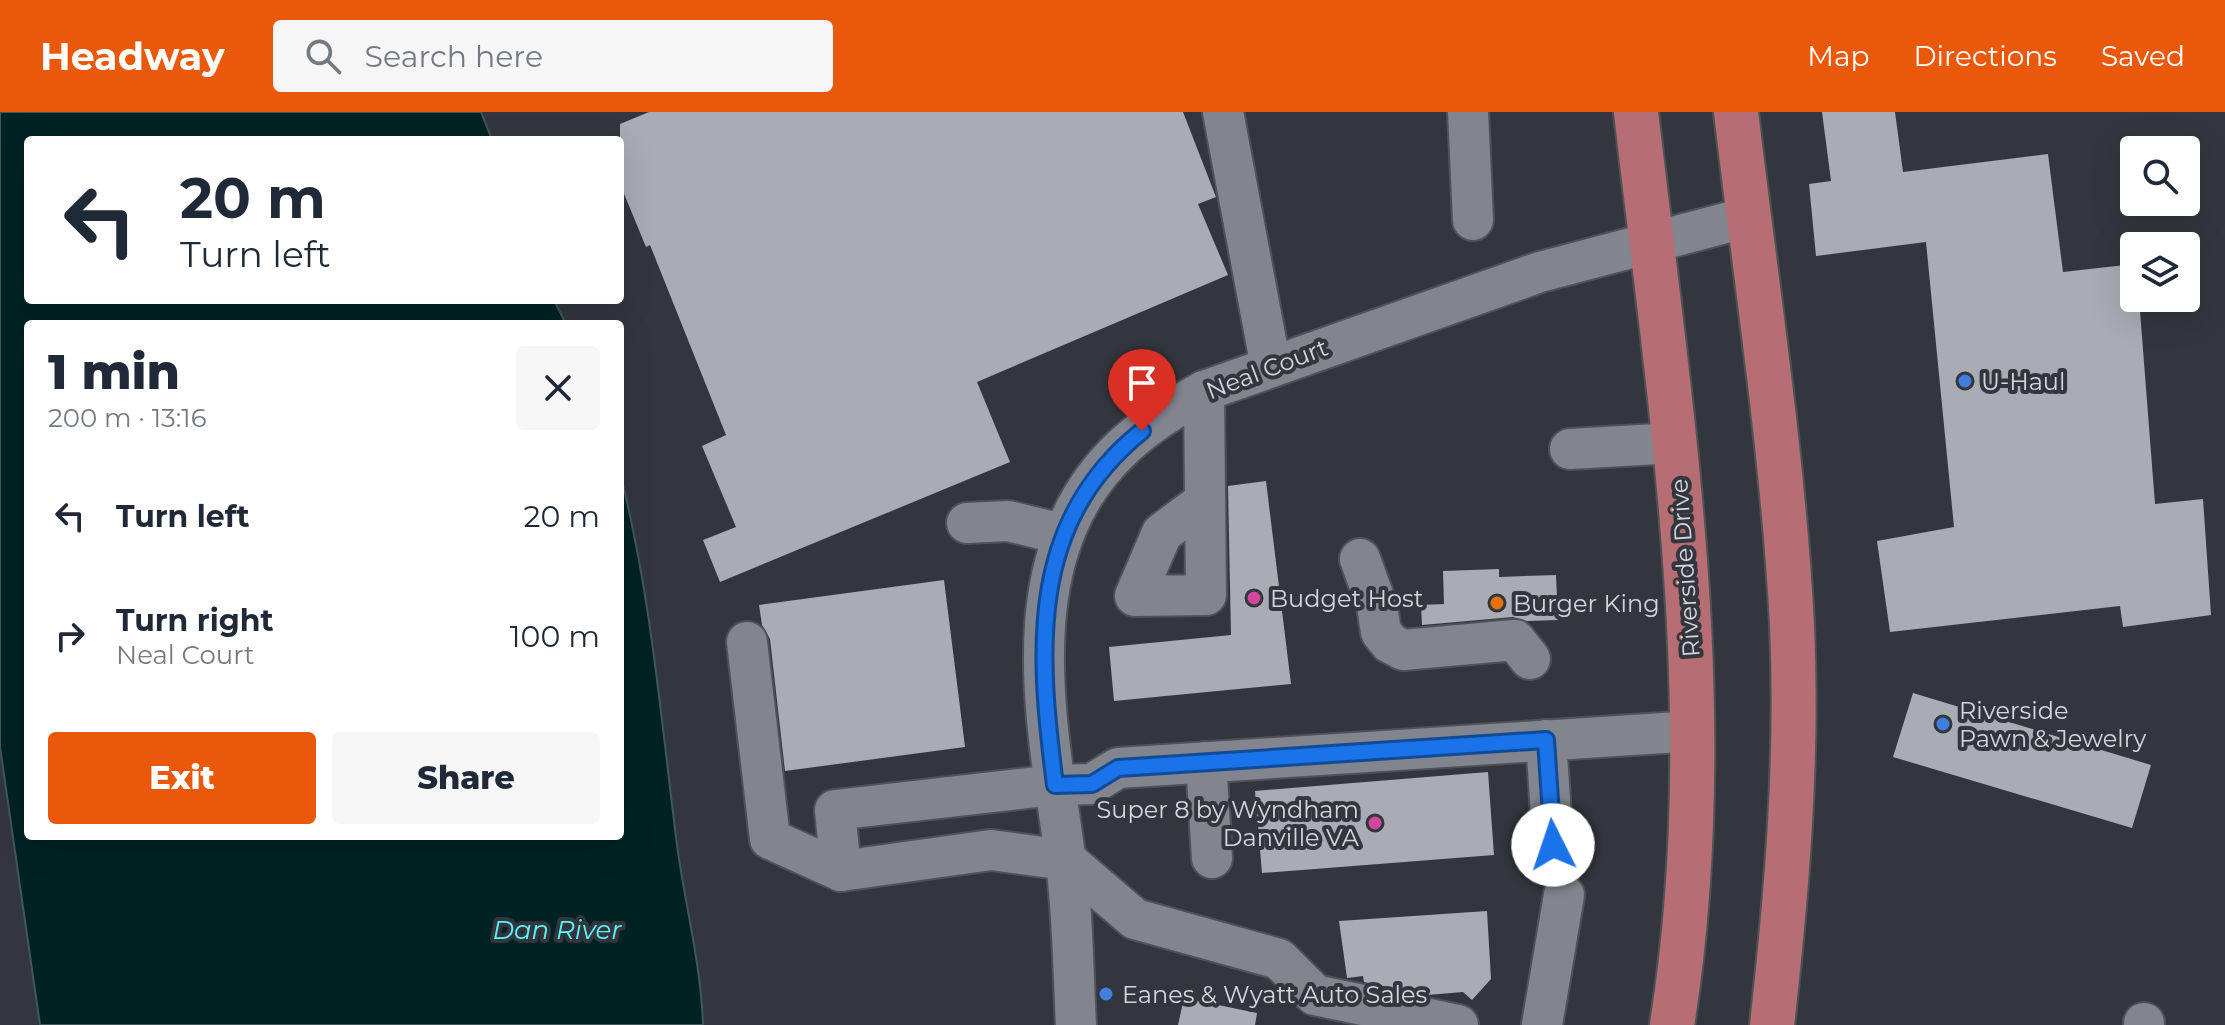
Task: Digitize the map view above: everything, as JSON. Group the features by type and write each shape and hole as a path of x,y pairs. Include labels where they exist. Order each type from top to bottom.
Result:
{"main road":[{"name":"Riverside Drive","path":"1636,112 1683,514 1694,731 1687,904 1672,1025"},
{"path":"1736,112 1772,403 1792,625 1794,762 1784,915 1772,1025"}],"street":[{"path":"1223,112 1271,367"},
{"path":"1468,112 1473,220"},
{"name":"Neal Court","path":"1076,1025 1066,860 1055,785 1043,632 1045,597 1062,534 1090,483 1123,446 1161,416 1204,391 1444,303 1540,272 1748,217"},
{"path":"1204,391 1205,501"},
{"path":"1570,449 1675,443"},
{"path":"967,523 1008,521 1062,534"},
{"path":"1360,559 1377,606 1381,632 1390,643 1403,650 1515,640 1530,659"},
{"path":"747,642 770,839 841,871 991,850 1066,860 1135,919 1279,959 1315,995 1458,1025"},
{"path":"841,871 835,810 984,792 1092,784 1118,768 1694,731"},
{"path":"1546,740 1553,845"},
{"path":"1206,762 1212,858"},
{"path":"984,792 991,850"},
{"path":"1542,1025 1564,895"}],"water":[{"name":"Dan River","path":"0,112 481,112 490,136 24,136 24,304 556,304 564,320 24,320 24,840 624,840 624,490 647,611 703,1025 40,1025 0,747"}],"building":[{"path":"649,112 1183,112 1216,197 1198,204 1228,275 977,382 1010,462 720,582 703,540 736,527 702,446 726,435 650,245 646,247 624,194 624,136 620,136 620,124"},
{"path":"1822,112 1895,112 1903,172 2048,154 2063,272 2120,266 2120,312 2140,312 2155,504 2203,499 2211,615 2123,627 2120,606 1890,632 1877,541 1954,527 1926,242 1816,256 1809,184 1831,181"},
{"name":"Budget Host","path":"1266,481 1291,684 1114,701 1109,647 1231,635 1228,486"},
{"path":"1499,569 1499,577 1556,575 1558,620 1527,621 1513,617 1422,625 1421,605 1444,604 1443,571"},
{"path":"944,580 965,747 785,771 770,639 762,625 759,605"},
{"path":"1913,693 2151,765 2132,828 1893,757"},
{"name":"Super 8 by Wyndham Danville VA","path":"1488,772 1494,855 1262,873 1255,791"},
{"path":"1487,911 1491,979 1472,1000 1463,992 1427,995 1364,982 1363,976 1347,978 1339,921"},
{"path":"1184,998 1257,1013 1255,1025 1178,1025"}],"place":[{"name":"U-Haul","path":"1965,381"},
{"name":"Budget Host","path":"1254,598"},
{"name":"Burger King","path":"1497,603"},
{"name":"Riverside Pawn & Jewelry","path":"1943,724"},
{"name":"Super 8 by Wyndham Danville VA","path":"1375,823"},
{"name":"Eanes & Wyatt Auto Sales","path":"1106,994"}],"route":[{"path":"1142,431 1123,446 1090,483 1062,534 1045,597 1043,632 1049,740 1055,785 1092,784 1118,768 1546,740 1553,845"}]}
